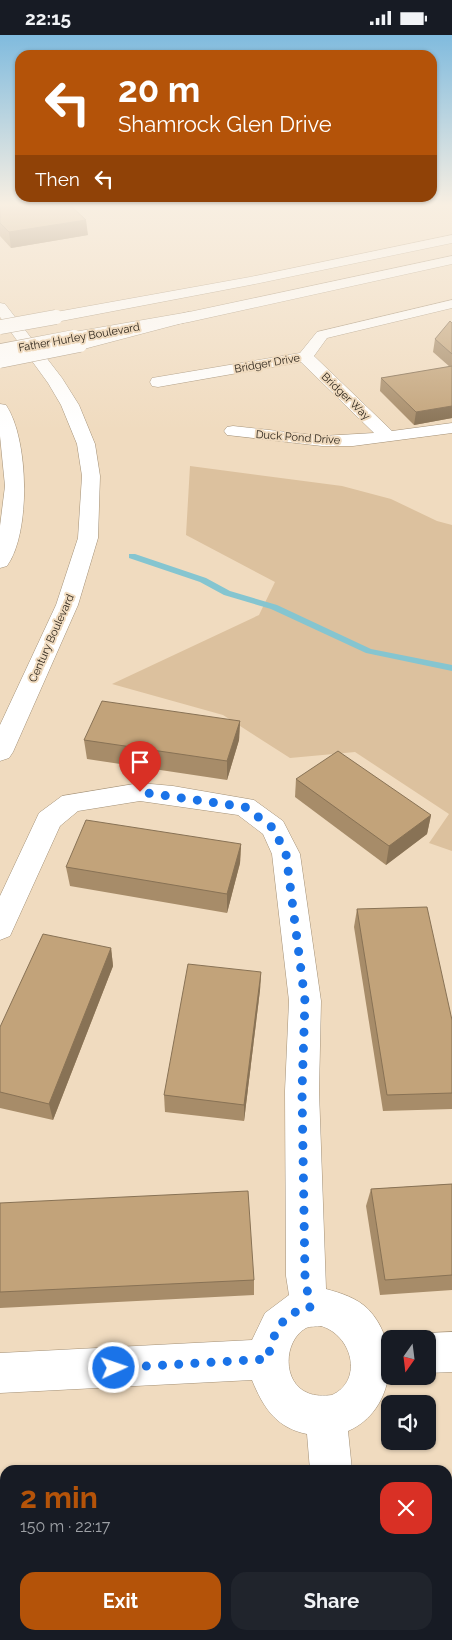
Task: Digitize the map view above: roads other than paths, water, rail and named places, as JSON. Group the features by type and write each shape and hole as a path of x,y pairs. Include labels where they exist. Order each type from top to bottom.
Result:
{"main road":[{"name":"Father Hurley Boulevard","path":"0,327 255,280"},
{"path":"0,361 77,341 360,280"},
{"name":"Bridger Drive","path":"158,382 305,357 322,335 452,304"},
{"name":"Century Boulevard","path":"0,307 56,382 70,405 86,444 91,475 88,539 67,605 0,752"},
{"name":"Father Hurley Boulevard","path":"0,351 77,341"},
{"name":"Bridger Way","path":"305,357 387,436"},
{"path":"0,409 10,434 16,472 13,515 0,562"},
{"name":"Duck Pond Drive","path":"233,431 322,441 353,441 452,428"},
{"path":"0,928 49,820 71,803 140,792 173,795 245,807 273,828 286,854 305,1001 302,1100 305,1276 310,1308"},
{"path":"321,1307 343,1314 360,1330 380,1355 371,1372 364,1393 347,1412 326,1417 300,1412 285,1400 271,1380 268,1359 271,1339 283,1321 301,1309 321,1307"},
{"path":"436,1353 452,1352"},
{"path":"0,1373 268,1359"},
{"path":"326,1417 331,1465"}],"waterway":[{"path":"132,556 203,580 227,593 274,607 369,651 452,668"}]}
